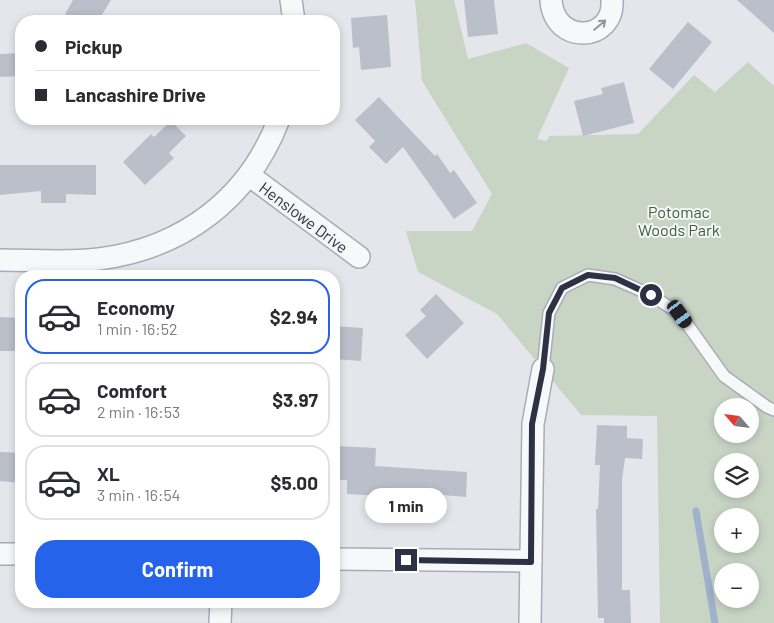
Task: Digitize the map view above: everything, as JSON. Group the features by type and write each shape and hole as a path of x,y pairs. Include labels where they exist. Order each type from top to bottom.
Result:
{"street":[{"path":"291,0 293,15"},
{"path":"551,0 551,10 560,24 573,32 584,33 594,31 604,24 610,16 612,0"},
{"name":"Henslowe Drive","path":"0,260 99,259 127,254 157,244 190,229 217,208 250,176 270,142 277,125"},
{"name":"Henslowe Drive","path":"250,176 359,258"},
{"path":"530,623 532,424 543,369"},
{"path":"0,554 15,554"},
{"path":"340,559 531,562"},
{"path":"220,608 220,623"}],"lane":[{"path":"543,369 549,313 562,288 588,275 615,278 651,295 680,314 724,376 774,410"}],"green space":[{"name":"Potomac Woods Park","path":"415,0 454,0 468,59 526,43 569,68 537,139 547,141 549,136 638,134 694,75 715,92 748,62 774,86 774,623 660,623 657,416 581,415 497,314 418,272 406,231 472,231 492,194 422,81"}],"building":[{"path":"73,0 111,0 102,15 65,14"},
{"path":"464,0 494,0 498,34 468,37"},
{"path":"737,0 774,0 774,33"},
{"path":"387,15 391,67 361,70 359,47 353,48 351,18"},
{"path":"688,22 712,42 673,89 649,69"},
{"path":"15,53 15,76 0,77 0,54"},
{"path":"624,82 634,123 583,136 574,101 603,94 601,88"},
{"path":"379,97 435,156 437,154 450,173 454,170 477,203 454,219 403,147 386,164 369,147 375,141 355,120"},
{"path":"167,125 175,125 186,136 169,153 174,158 145,185 123,162 151,134 154,137"},
{"path":"0,165 96,165 96,195 66,194 66,203 41,203 41,191 0,195"},
{"path":"436,294 464,323 427,359 405,335 426,316 420,310"},
{"path":"0,317 15,318 15,351 0,351"},
{"path":"340,326 363,328 361,361 340,359"},
{"path":"597,425 627,426 627,438 643,439 642,459 625,458 622,480 622,590 630,590 631,623 604,623 604,618 598,618 596,509 598,509 600,465 595,465"},
{"path":"340,446 376,448 375,466 467,472 466,497 443,495 443,501 347,494 347,480 340,480"},
{"path":"0,452 15,453 15,482 0,481"}],"waterway":[{"path":"696,511 715,623"}],"route":[{"path":"406,560 531,562 532,424 543,369 549,313 562,288 588,275 615,278 651,295"}]}
